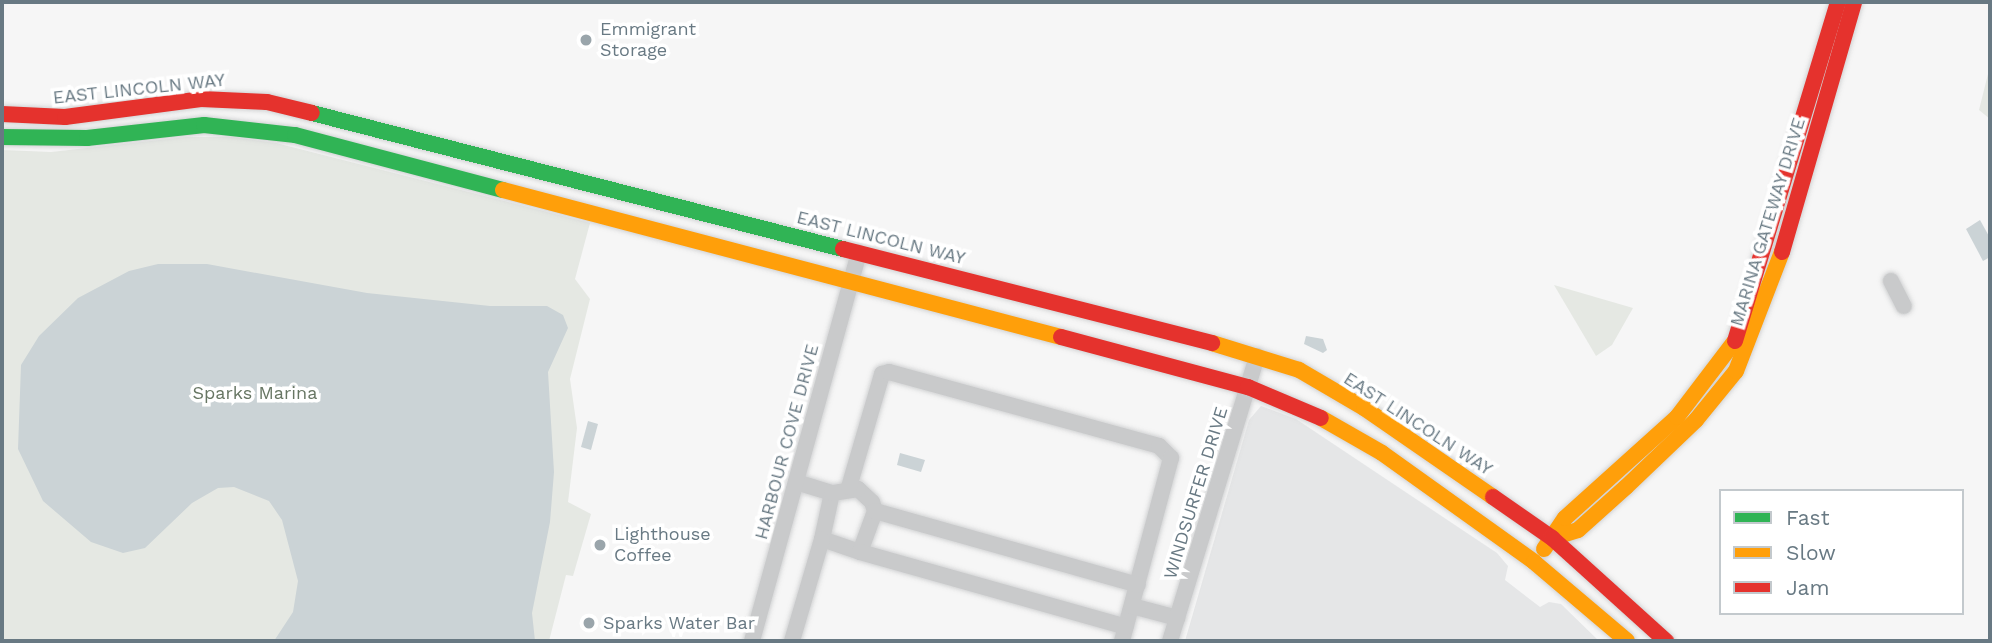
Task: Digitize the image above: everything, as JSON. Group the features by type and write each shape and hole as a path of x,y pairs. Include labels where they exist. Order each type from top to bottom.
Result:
{"street":[{"name":"MARINA GATEWAY DRIVE","path":"1534,562 1565,518 1677,417 1734,343 1838,2"},
{"name":"MARINA GATEWAY DRIVE","path":"1552,538 1578,530 1626,487 1696,420 1736,371 1772,285 1854,2"},
{"name":"EAST LINCOLN WAY","path":"2,114 65,117 201,99 267,102 1257,356 1299,370 1363,408 1552,538 1666,641"},
{"path":"2,138 87,138 204,125 257,128 604,214 1248,387 1298,405 1382,453 1534,562 1627,641"},
{"name":"HARBOUR COVE DRIVE","path":"752,641 859,252"},
{"path":"1891,281 1904,306"},
{"name":"WINDSURFER DRIVE","path":"1170,641 1257,356"},
{"path":"822,539 1124,634 1171,458 1159,446 889,372 882,374 849,487"},
{"path":"796,482 832,493 849,487 866,493 875,511 860,552"},
{"path":"792,641 822,539 832,493"},
{"path":"875,511 1138,585"},
{"path":"1132,606 1177,618"}],"shaded area":[{"path":"1980,220 1990,238 1990,257 1983,261 1966,229"},
{"path":"158,264 207,264 367,293 490,306 547,306 563,315 568,328 548,372 554,472 550,522 532,613 535,641 274,641 293,612 298,581 282,520 269,501 234,487 218,488 192,503 145,548 123,553 91,542 43,501 18,449 21,365 39,336 78,298 129,271"},
{"path":"1306,336 1323,339 1327,350 1323,353 1304,344"},
{"path":"1261,406 1296,419 1497,553 1508,566 1505,580 1540,607 1549,602 1561,604 1599,641 1185,641 1249,420"},
{"path":"588,421 598,424 591,450 581,447"},
{"path":"900,453 925,460 921,472 897,465"}],"green space":[{"path":"1990,66 1990,119 1979,110"},
{"name":"Sparks Marina","path":"186,137 232,137 276,143 590,223 575,279 590,299 570,379 577,428 568,502 591,514 573,576 566,575 549,641 2,641 2,150 51,152"},
{"path":"1554,285 1633,308 1612,345 1596,356"}],"traffic: fast":[{"path":"312,113 843,249"},
{"path":"2,137 87,138 204,125 295,135 503,190"}],"traffic: slow":[{"path":"503,190 1061,337"},
{"path":"1552,538 1578,530 1626,487 1696,420 1736,371 1782,252"},
{"path":"1544,549 1565,518 1677,417 1735,341"},
{"path":"1212,343 1299,370 1364,408 1493,497"},
{"path":"1321,418 1382,453 1534,562 1627,641"}],"traffic: jam":[{"path":"1735,341 1838,2"},
{"path":"1782,252 1854,2"},
{"path":"2,114 65,117 201,99 267,102 312,113"},
{"path":"843,249 1212,343"},
{"path":"1061,337 1248,387 1321,418"},
{"path":"1493,497 1552,538 1666,641"}],"place":[{"name":"Emmigrant Storage","path":"586,40"},
{"name":"Lighthouse Coffee","path":"600,545"},
{"name":"Sparks Water Bar","path":"589,623"}]}
